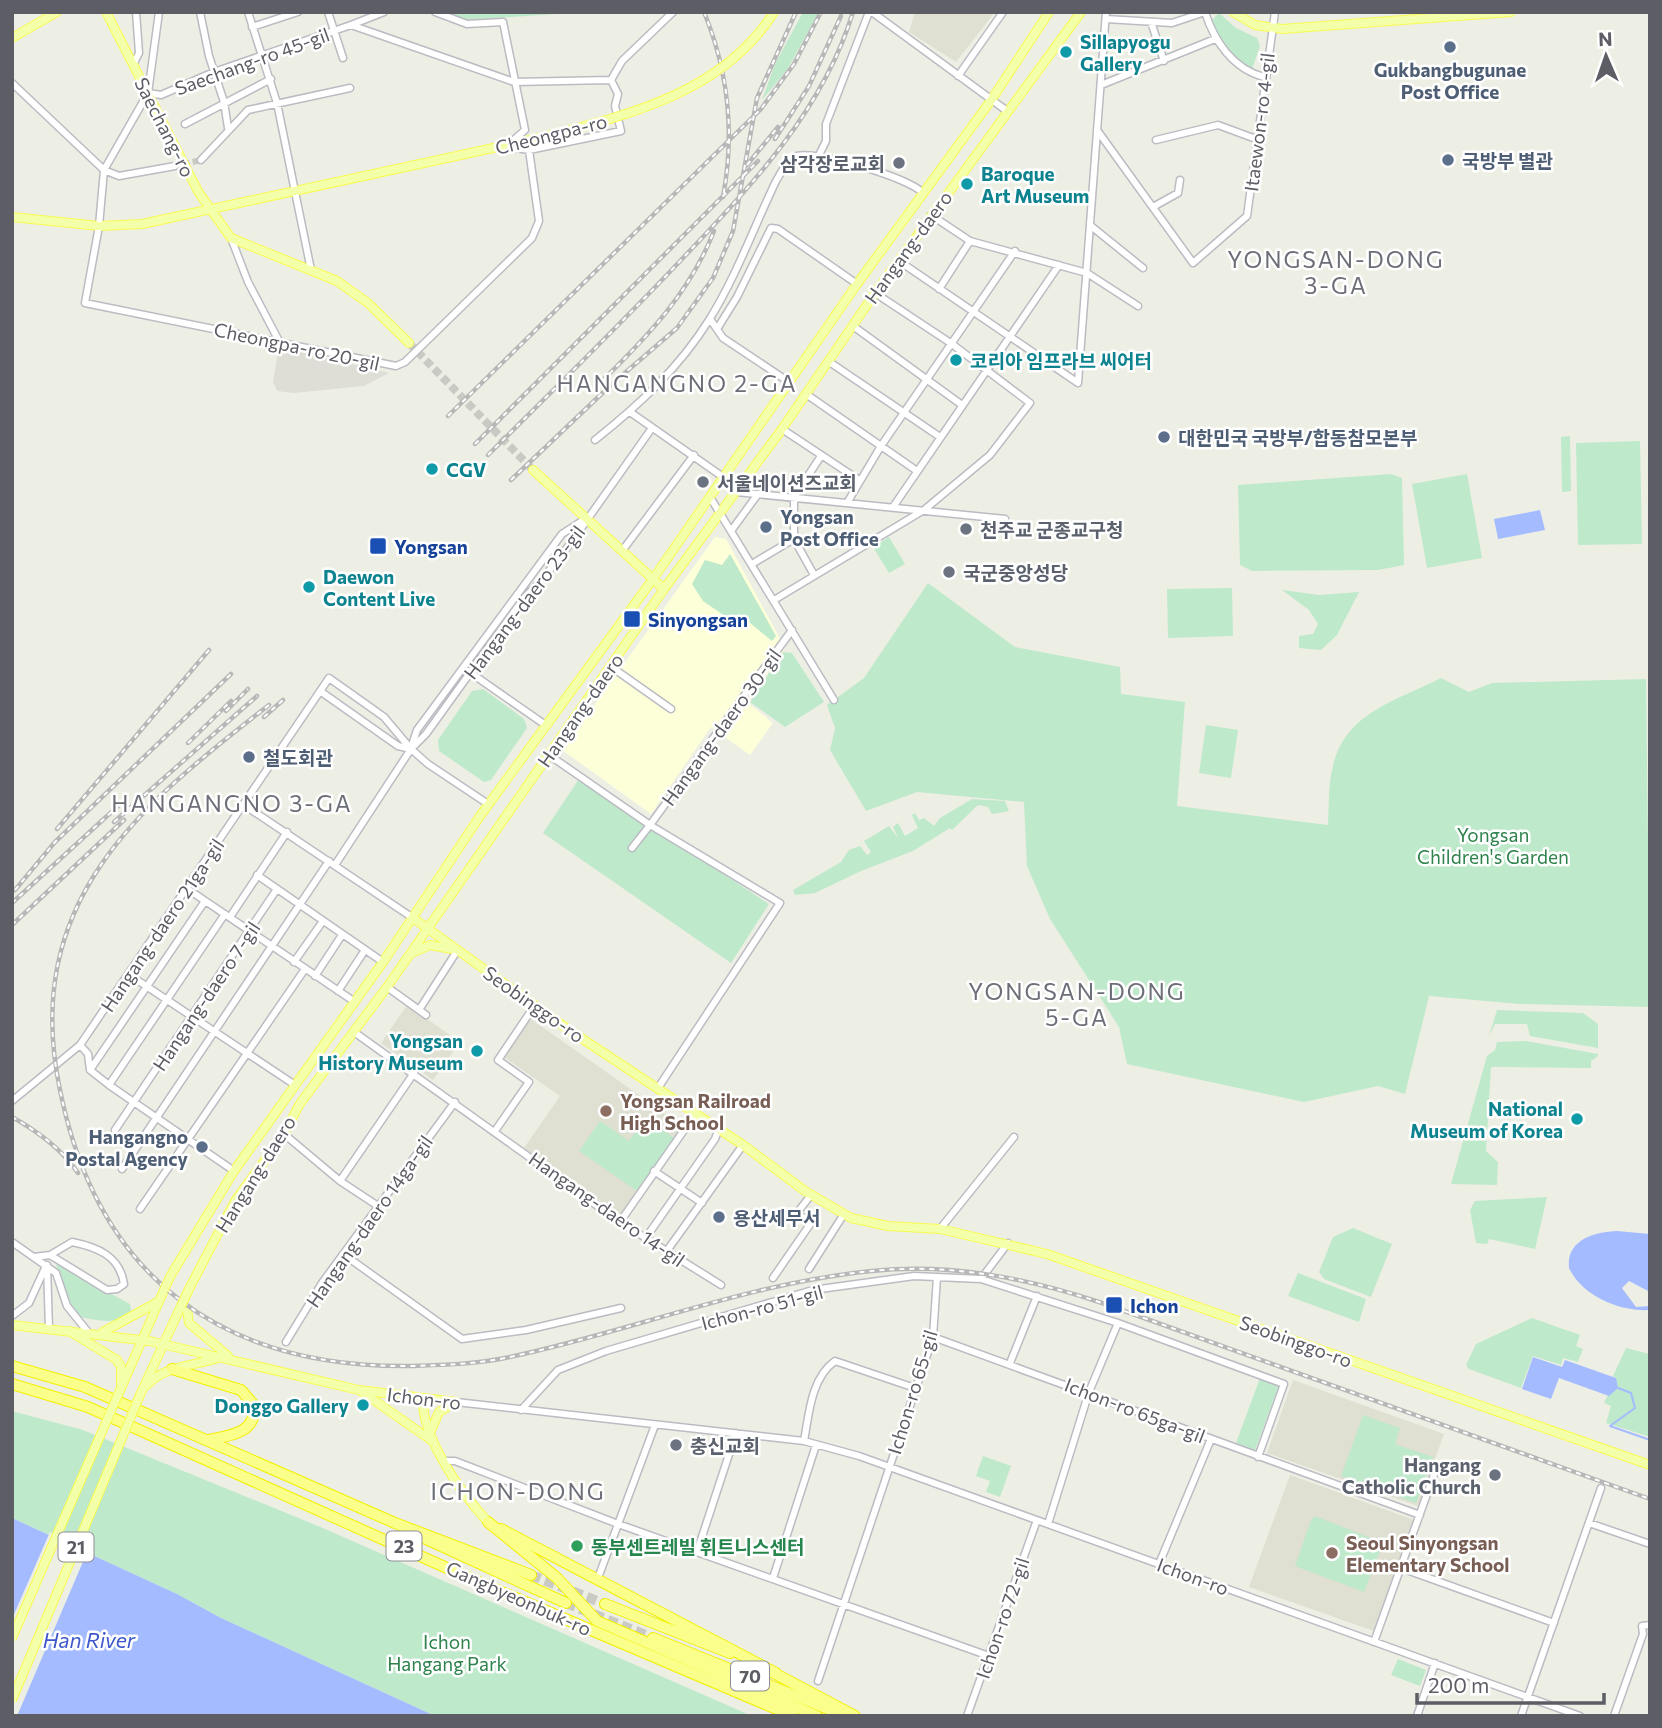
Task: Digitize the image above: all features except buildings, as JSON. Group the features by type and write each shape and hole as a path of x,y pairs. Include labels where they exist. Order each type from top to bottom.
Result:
{"highway":[{"name":"Gangbyeonbuk-ro","path":"12,1366 85,1387 395,1523 476,1564 566,1603"},
{"path":"172,1369 241,1390 253,1404 253,1419 244,1431 208,1440"},
{"name":"Gangbyeonbuk-ro","path":"12,1386 32,1388 88,1407 476,1581 793,1716"},
{"path":"488,1522 776,1673"},
{"path":"488,1522 557,1578 597,1621 817,1716"},
{"name":"Gangbyeonbuk-ro","path":"395,1523 531,1575"},
{"name":"Gangbyeonbuk-ro","path":"606,1604 776,1673 855,1716"},
{"name":"70","path":"653,1638 845,1716"}],"main road":[{"path":"12,38 57,12"},
{"name":"Saechang-ro","path":"106,12 199,192 231,238"},
{"name":"Cheongpa-ro","path":"12,217 99,226 142,224 507,146 627,115 677,95 736,56 774,12"},
{"name":"Hangang-daero","path":"121,1388 171,1275 234,1171 383,962 544,724 653,579 858,284 992,99 1049,12"},
{"name":"Hangang-daero","path":"184,1308 189,1290 235,1201 284,1134 299,1105 387,987 664,589 782,429 875,293 1081,12"},
{"path":"1233,12 1250,23 1271,28 1511,12"},
{"path":"231,238 311,270 354,292 409,343"},
{"path":"533,470 664,589"},
{"name":"Seobinggo-ro","path":"413,918 535,1005 719,1128 811,1195 844,1214 865,1223 940,1229 1008,1243 1140,1285 1647,1465"},
{"path":"405,960 416,949 430,945 456,950"},
{"path":"100,1334 158,1302"},
{"path":"140,1394 163,1344 184,1308"},
{"path":"184,1308 189,1323 226,1357"},
{"name":"Ichon-ro","path":"12,1325 142,1340 226,1357 359,1390 456,1402"},
{"path":"66,1330 117,1360 121,1367 121,1388"},
{"path":"140,1394 157,1374 226,1357"},
{"name":"21","path":"12,1638 121,1388"},
{"path":"359,1390 430,1438 488,1522"},
{"name":"21","path":"12,1700 140,1394"},
{"path":"423,1398 430,1438"},
{"path":"430,1438 439,1412 456,1402"}],"street":[{"path":"134,63 139,52 136,12"},
{"path":"99,226 104,170 148,93 159,12"},
{"path":"200,12 224,102 228,128"},
{"path":"248,12 271,79 311,270"},
{"path":"252,27 298,12"},
{"path":"328,12 342,58"},
{"path":"351,25 384,12"},
{"name":"Cheongpa-ro","path":"435,12 467,24 503,22 525,130 507,146"},
{"path":"611,80 622,61 673,12"},
{"path":"817,159 826,141 826,124 871,12 1007,111"},
{"path":"958,76 1003,12"},
{"path":"899,261 1078,383 1106,15 1172,23 1205,12 1215,39 1237,64 1252,74 1264,77"},
{"name":"Itaewon-ro 4-gil","path":"1153,207 1193,263 1247,216 1275,12"},
{"path":"1152,22 1164,61"},
{"name":"Saechang-ro 45-gil","path":"148,93 161,95 215,72 351,25 514,82"},
{"path":"1101,85 1215,39"},
{"name":"Saechang-ro","path":"185,124 271,79"},
{"path":"514,82 611,80"},
{"path":"507,146 529,150 621,131 615,106 618,94 611,80"},
{"path":"12,83 104,170 119,176 175,166"},
{"path":"201,160 228,128 248,110 350,88"},
{"path":"1156,140 1218,125 1256,139"},
{"path":"1097,130 1153,207 1178,193 1180,180"},
{"name":"Cheongpa-ro 20-gil","path":"99,226 85,303 396,366 405,362 532,238 539,221 529,150"},
{"path":"595,440 630,412 668,375 709,319 776,181 790,160 799,156 901,178 923,193"},
{"path":"931,215 970,241 1015,251 1087,273 1138,306"},
{"path":"1091,226 1143,268"},
{"path":"717,329 737,297 771,228 778,229 858,284"},
{"name":"Saechang-ro","path":"231,238 251,287 279,341"},
{"path":"939,289 970,241"},
{"path":"847,503 881,446 1015,251"},
{"path":"893,507 1059,265"},
{"path":"774,600 924,510 989,455 1030,403 952,344 875,293"},
{"path":"709,319 723,338 789,382"},
{"path":"853,326 962,405"},
{"path":"828,361 940,437"},
{"path":"806,394 917,471"},
{"path":"630,412 723,477"},
{"path":"586,519 652,428"},
{"path":"782,429 859,480"},
{"path":"622,551 694,455"},
{"path":"814,575 794,539 794,498 821,456"},
{"path":"736,492 1005,519"},
{"path":"731,531 758,494"},
{"path":"710,496 834,700"},
{"name":"Hangang-daero 23-gil","path":"411,749 416,730 562,534 586,519"},
{"name":"Hangang-daero 23-gil","path":"300,906 411,749 425,735 524,598 541,581 586,519"},
{"path":"752,564 794,539"},
{"name":"Hangang-daero 30-gil","path":"649,825 792,630"},
{"path":"610,666 671,709"},
{"path":"463,668 544,724"},
{"path":"411,749 398,746 320,691 329,678 384,717 411,749 488,804"},
{"name":"Hangang-daero 21ga-gil","path":"12,1101 80,1045 320,691"},
{"name":"Hangang-daero 30-gil","path":"549,755 649,825 780,903 657,1088"},
{"path":"244,805 413,918"},
{"path":"632,848 649,825"},
{"name":"Hangang-daero 7-gil","path":"108,1085 287,832"},
{"path":"257,875 383,962"},
{"path":"186,888 355,1002"},
{"name":"Hangang-daero 7-gil","path":"115,1130 277,889"},
{"path":"90,1070 205,901"},
{"name":"Hangang-daero 7-gil","path":"122,1169 300,906"},
{"path":"294,962 323,921"},
{"path":"315,976 342,935"},
{"path":"338,990 365,950"},
{"path":"419,1010 456,950"},
{"path":"140,1209 305,969"},
{"path":"128,974 295,1085"},
{"path":"387,987 426,1015"},
{"path":"495,1131 529,1082 498,1060 535,1005"},
{"name":"Hangang-daero 14-gil","path":"354,1032 620,1222 721,1285"},
{"path":"80,1045 88,1054 90,1070 108,1085 234,1171"},
{"path":"340,1181 414,1073"},
{"name":"Hangang-daero 14ga-gil","path":"286,1342 343,1254 455,1102"},
{"path":"620,1222 696,1113"},
{"path":"645,1239 715,1139 719,1128"},
{"path":"284,1134 340,1181 378,1206"},
{"path":"940,1229 1014,1137"},
{"path":"666,1252 743,1145"},
{"path":"654,1171 702,1203"},
{"path":"773,1278 811,1223 797,1213 811,1195"},
{"path":"809,1269 844,1214"},
{"path":"12,1242 55,1273 67,1306 88,1332"},
{"path":"34,1257 50,1255 72,1242 104,1251 122,1272 124,1284 117,1289 107,1290 50,1255"},
{"path":"1008,1243 981,1279 1118,1323 1284,1384 1258,1457"},
{"path":"343,1254 462,1339 526,1330 621,1308"},
{"path":"12,1316 29,1303 47,1265"},
{"path":"47,1265 49,1329"},
{"name":"Ichon-ro 51-gil","path":"521,1410 558,1370 606,1351 813,1290 914,1276 981,1279"},
{"name":"Ichon-ro 65-gil","path":"818,1681 933,1337 937,1277"},
{"path":"1010,1363 1037,1296"},
{"path":"1048,1524 1089,1392 1118,1323"},
{"name":"Ichon-ro 65ga-gil","path":"933,1337 1419,1515"},
{"path":"804,1441 819,1379 823,1369 835,1360 915,1388"},
{"name":"Ichon-ro","path":"456,1402 804,1441 889,1466 1580,1716"},
{"path":"598,1578 655,1425"},
{"path":"696,1552 736,1433"},
{"path":"1160,1564 1211,1438"},
{"path":"773,1578 816,1445"},
{"path":"445,1461 476,1469 618,1524 989,1656"},
{"path":"1374,1642 1436,1469"},
{"path":"1521,1716 1601,1488"},
{"name":"Ichon-ro 72-gil","path":"967,1716 1037,1520"},
{"path":"1589,1523 1650,1544"},
{"path":"1401,1568 1554,1622"},
{"path":"1614,1716 1643,1634 1642,1626 1650,1625"},
{"path":"1417,1716 1435,1663"}],"shaded area":[{"path":"915,12 995,12 956,62 909,32"},
{"path":"279,346 389,373 364,386 294,393 277,391 273,382"},
{"path":"715,537 726,539 785,648 747,702 773,723 750,755 711,727 651,814 562,750"},
{"path":"407,1005 460,1042 433,1080 381,1043"},
{"name":"Yongsan Railroad High School","path":"531,1019 683,1126 620,1215 524,1148 560,1096 504,1057"},
{"path":"1293,1380 1444,1434 1418,1506 1267,1453"},
{"name":"Seoul Sinyongsan Elementary School","path":"1290,1475 1414,1520 1374,1631 1249,1587"}],"green space":[{"path":"446,12 555,12 556,14 465,20"},
{"path":"803,12 819,12 787,70 762,100 775,64"},
{"path":"1219,13 1236,28 1257,38 1260,46 1252,69 1232,55 1218,36 1211,21"},
{"path":"1570,436 1571,491 1562,492 1561,437"},
{"path":"1640,441 1642,544 1578,545 1576,443"},
{"path":"1391,474 1402,478 1404,565 1378,570 1252,571 1240,565 1238,485"},
{"path":"1467,474 1482,558 1427,568 1412,484"},
{"path":"889,537 905,564 889,573 873,547"},
{"path":"730,554 776,636 772,641 743,617 732,621 703,601 692,584 705,560 722,565"},
{"name":"Yongsan Children's Garden","path":"928,583 1015,647 1120,667 1121,694 1185,702 1177,806 1328,825 1329,788 1333,766 1349,733 1375,710 1441,678 1469,692 1492,683 1646,679 1650,1007 1520,1004 1429,996 1405,1094 1378,1086 1304,1102 1127,1064 1119,1027 1050,919 1027,866 1024,802 917,792 866,811 830,750 835,728 827,705 864,678"},
{"path":"1232,588 1233,636 1168,638 1167,589"},
{"path":"1282,590 1319,595 1359,592 1337,635 1321,650 1299,648 1299,636 1313,634 1318,624 1309,610"},
{"path":"783,652 792,653 824,702 785,727 750,702"},
{"path":"483,689 524,719 527,728 491,780 484,782 439,751 438,740 472,691"},
{"path":"1206,725 1238,730 1231,778 1199,773"},
{"path":"579,779 769,904 731,963 543,833"},
{"path":"972,799 1005,801 1009,811 992,814 988,807 978,805 952,830 950,828 913,851 861,871 815,893 795,895 793,890 841,862 849,850 860,846 867,855 871,852 864,841 889,826 898,838 893,827 898,823 905,836 918,828 912,815 915,813 919,820 924,818 934,826 940,818"},
{"path":"1497,1010 1583,1013 1598,1024 1598,1048 1530,1036 1527,1024 1495,1024 1489,1036"},
{"path":"1526,1041 1598,1056 1591,1061 1591,1068 1491,1067 1486,1151 1498,1162 1497,1185 1451,1184 1487,1056 1495,1050 1497,1042"},
{"path":"645,1118 674,1138 637,1191 579,1151 600,1121 629,1141"},
{"path":"1547,1197 1535,1249 1489,1239 1487,1244 1476,1243 1470,1210 1475,1201"},
{"path":"1353,1228 1392,1244 1371,1297 1324,1279 1319,1272 1333,1237"},
{"path":"56,1264 130,1304 131,1312 113,1321 79,1317 69,1305"},
{"path":"1298,1273 1366,1299 1359,1322 1288,1296"},
{"path":"1532,1318 1580,1335 1576,1346 1583,1349 1578,1362 1563,1358 1561,1365 1533,1356 1521,1388 1469,1369 1466,1365 1476,1344"},
{"path":"1626,1348 1650,1354 1650,1437 1606,1423 1611,1406 1604,1403"},
{"path":"1260,1378 1279,1385 1255,1450 1236,1443"},
{"name":"Ichon Hangang Park","path":"12,1411 83,1430 318,1526 752,1716 435,1716 12,1518"},
{"path":"1363,1415 1400,1428 1395,1444 1433,1457 1416,1503 1341,1476"},
{"path":"983,1456 1011,1466 1000,1497 986,1492 990,1481 976,1476"},
{"path":"1315,1516 1383,1543 1364,1592 1295,1566 1311,1520"},
{"path":"1398,1659 1426,1670 1420,1686 1391,1675"}],"water":[{"path":"1540,510 1545,530 1498,539 1494,519"},
{"path":"1617,1231 1650,1234 1650,1292 1629,1281 1622,1288 1636,1307 1650,1306 1650,1310 1627,1308 1603,1300 1583,1287 1569,1268 1572,1251 1583,1239 1599,1233"},
{"path":"1533,1357 1562,1367 1565,1360 1616,1378 1618,1388 1609,1396 1559,1378 1551,1399 1522,1389"},
{"name":"Han River","path":"12,1518 177,1594 221,1618 435,1716 12,1716"}],"pier":[{"path":"50,1532 88,1550 17,1716 12,1716 12,1619"}],"waterway":[{"path":"1618,1388 1631,1393 1635,1408 1610,1426 1650,1440"}],"tunnel":[{"path":"175,166 201,160"},
{"path":"409,343 533,470"},
{"path":"531,1575 605,1604"},
{"path":"566,1603 653,1638"}],"railway":[{"path":"704,12 719,58 727,103 729,150 723,197"},
{"path":"511,480 612,384 677,328 713,278 733,231 757,98 796,12"},
{"path":"448,416 761,109 794,64 821,12"},
{"path":"488,455 658,284 759,175 804,114 823,82 840,48 853,12"},
{"path":"775,139 809,86 841,16"},
{"path":"747,165 778,127"},
{"path":"475,444 758,161"},
{"path":"602,381 667,312 693,274 714,231"},
{"path":"57,829 209,650"},
{"path":"15,890 55,842 231,674"},
{"path":"226,711 248,689"},
{"path":"114,822 257,696"},
{"path":"264,717 283,700"},
{"path":"188,743 231,701"},
{"path":"269,705 175,782 134,823 100,866 74,914 57,966 52,1024 60,1090 78,1156 105,1213 139,1261 180,1300 228,1330 283,1351 345,1363 413,1366 459,1364 551,1348 733,1297 825,1277 901,1269 960,1271 1046,1286 1102,1303 1650,1499"},
{"path":"12,903 118,806"},
{"path":"12,925 124,820"},
{"path":"12,1117 48,1141 78,1173"}],"place":[{"name":"Gukbangbugunae Post Office","path":"1450,47"},
{"name":"Sillapyogu Gallery","path":"1066,52"},
{"name":"국방부 별관","path":"1448,160"},
{"name":"삼각장로교회","path":"899,163"},
{"name":"Baroque Art Museum","path":"967,184"},
{"name":"코리아 임프라브 씨어터","path":"956,360"},
{"name":"대한민국 국방부/합동참모본부","path":"1164,437"},
{"name":"CGV","path":"432,469"},
{"name":"서울네이션즈교회","path":"703,482"},
{"name":"Yongsan Post Office","path":"766,527"},
{"name":"천주교 군종교구청","path":"966,529"},
{"name":"Yongsan","path":"378,546"},
{"name":"국군중앙성당","path":"949,572"},
{"name":"Daewon Content Live","path":"309,587"},
{"name":"Sinyongsan","path":"632,619"},
{"name":"철도회관","path":"249,757"},
{"name":"Yongsan History Museum","path":"477,1051"},
{"name":"Yongsan Railroad High School","path":"606,1111"},
{"name":"National Museum of Korea","path":"1577,1119"},
{"name":"Hangangno Postal Agency","path":"202,1147"},
{"name":"용산세무서","path":"719,1217"},
{"name":"Ichon","path":"1114,1305"},
{"name":"Donggo Gallery","path":"363,1405"},
{"name":"충신교회","path":"676,1445"},
{"name":"Hangang Catholic Church","path":"1495,1475"},
{"name":"동부센트레빌 휘트니스센터","path":"577,1546"},
{"name":"Seoul Sinyongsan Elementary School","path":"1332,1553"}],"district":[{"name":"YONGSAN-DONG 3-GA","path":"1336,272"},
{"name":"HANGANGNO 2-GA","path":"677,383"},
{"name":"HANGANGNO 3-GA","path":"232,803"},
{"name":"YONGSAN-DONG 5-GA","path":"1077,1004"},
{"name":"ICHON-DONG","path":"518,1491"}]}
